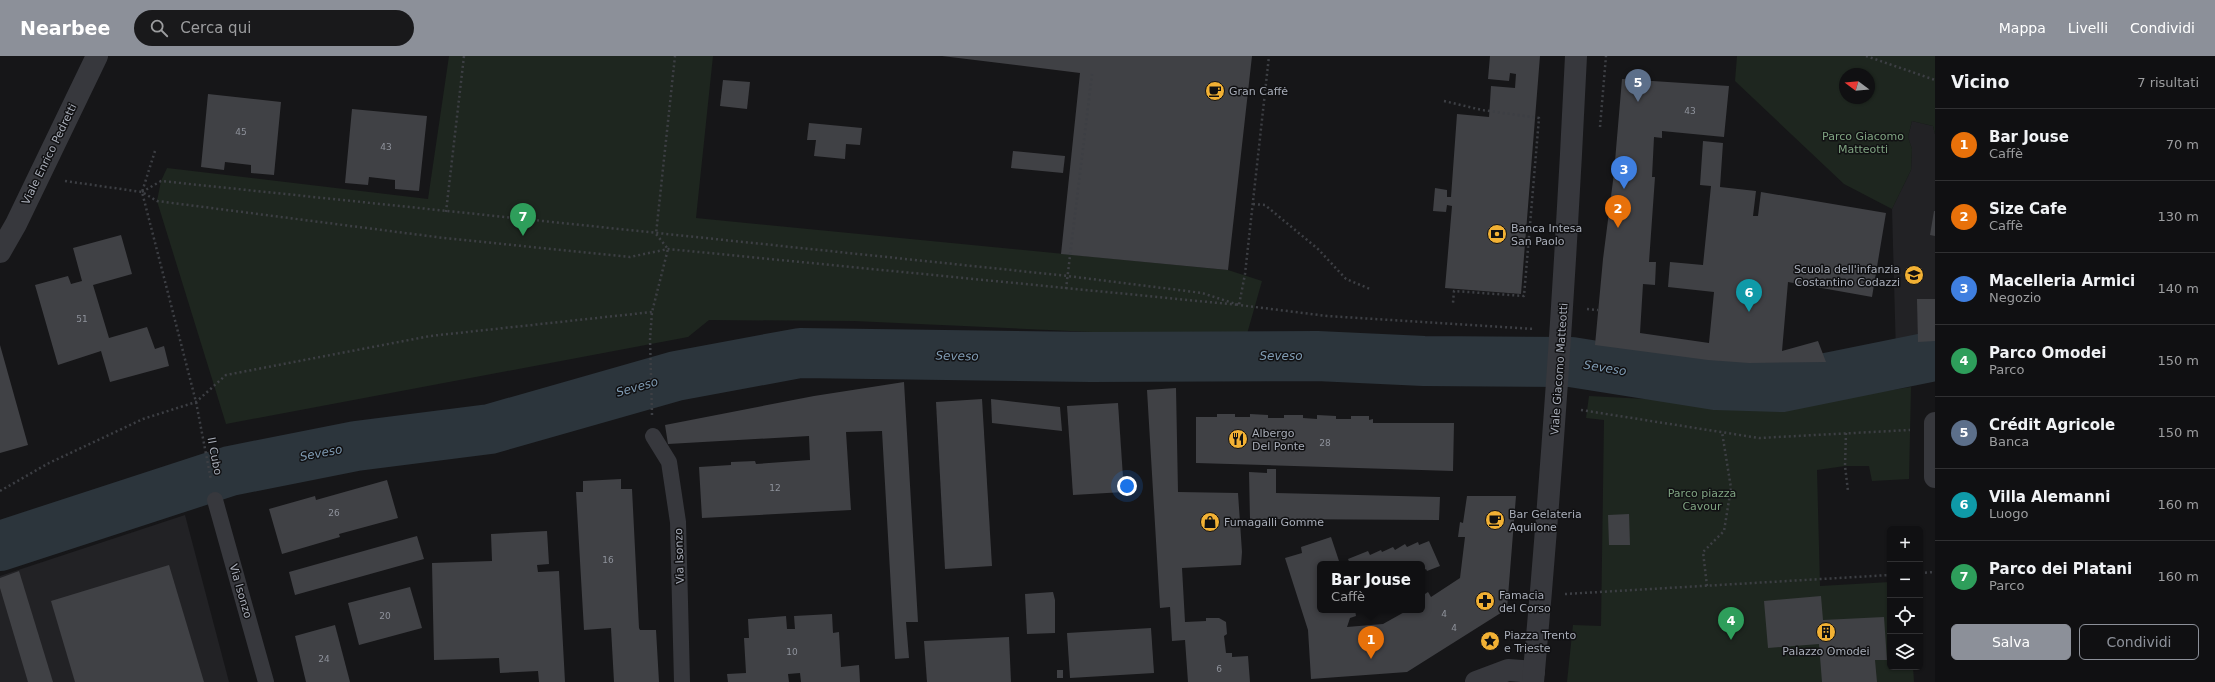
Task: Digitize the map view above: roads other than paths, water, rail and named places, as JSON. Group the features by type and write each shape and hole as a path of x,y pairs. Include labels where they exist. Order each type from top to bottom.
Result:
{"street":[{"name":"Viale Enrico Pedretti","path":"0,252 42,171 97,56"},
{"name":"Viale Giacomo Matteotti","path":"1533,677 1556,406 1576,56"},
{"path":"1935,426 1935,477"},
{"path":"1476,682 1508,670 1533,677"}],"lane":[{"name":"Via Isonzo","path":"653,436 669,462 678,522 682,682"},
{"name":"Via Isonzo","path":"215,500 266,682"}],"waterway":[{"name":"Seveso","path":"0,546 230,471 356,446 490,429 676,376 800,353 1091,357 1317,356 1424,361 1571,362 1716,385 1782,387 1935,356"}],"place":[{"name":"Gran Caffė","path":"1215,91"},
{"name":"Crédit Agricole","path":"1638,102"},
{"name":"Macelleria Armici","path":"1624,189"},
{"name":"Size Cafe","path":"1618,228"},
{"name":"Banca Intesa San Paolo","path":"1497,234"},
{"name":"Parco dei Platani","path":"523,236"},
{"name":"Scuola dell'infanzia Costantino Codazzi","path":"1914,275"},
{"name":"Villa Alemanni","path":"1749,312"},
{"name":"Albergo Del Ponte","path":"1238,439"},
{"name":"Bar Gelateria Aquilone","path":"1495,520"},
{"name":"Fumagalli Gomme","path":"1210,522"},
{"name":"Famacia del Corso","path":"1485,601"},
{"name":"Palazzo Omodei","path":"1826,632"},
{"name":"Parco Omodei","path":"1731,640"},
{"name":"Piazza Trento e Trieste","path":"1490,641"},
{"name":"Bar Jouse","path":"1371,659"}],"park label":[{"name":"Parco Giacomo Matteotti","path":"1863,142"},
{"name":"Parco piazza Cavour","path":"1702,499"}]}
